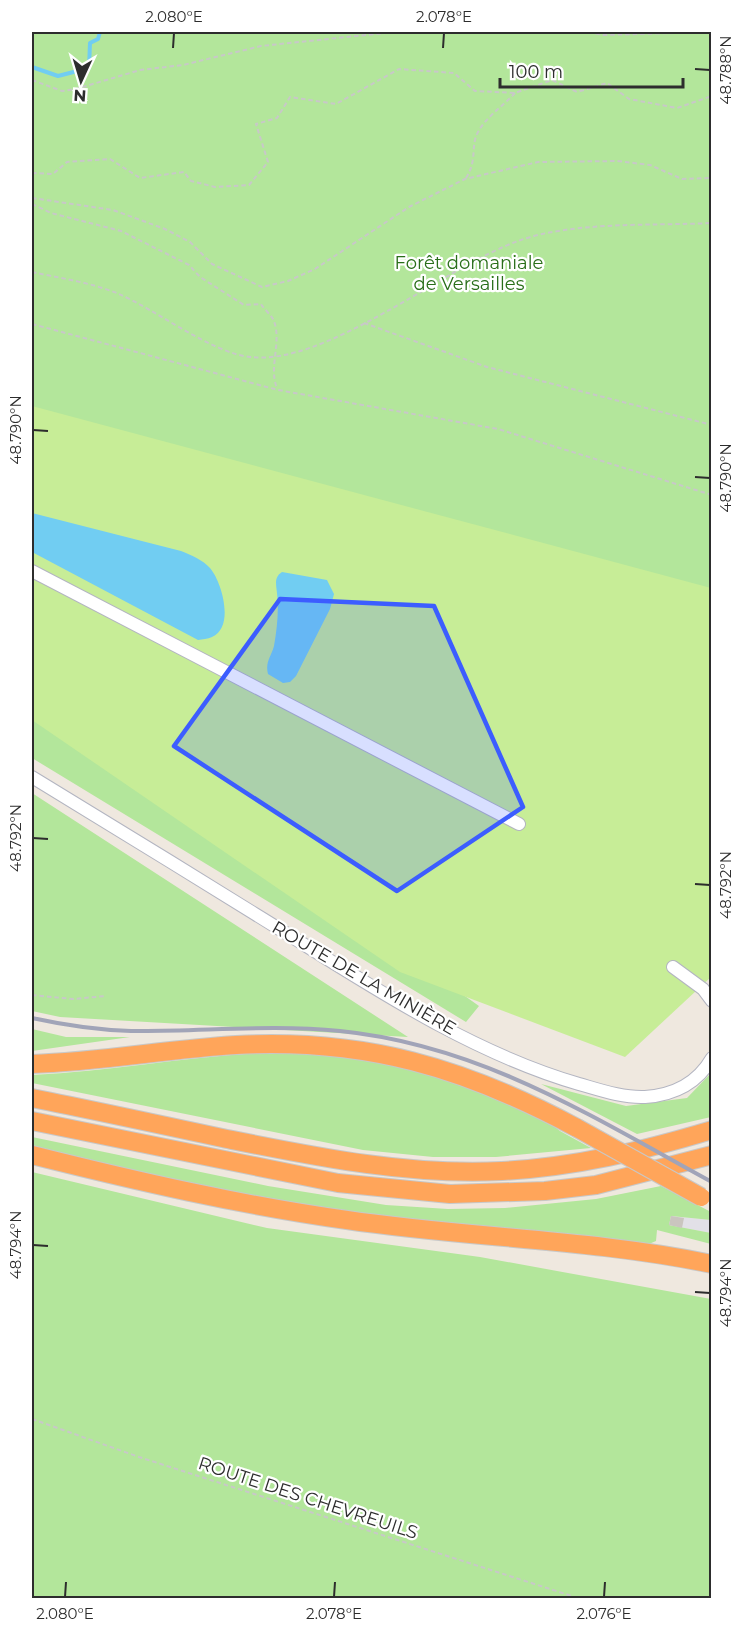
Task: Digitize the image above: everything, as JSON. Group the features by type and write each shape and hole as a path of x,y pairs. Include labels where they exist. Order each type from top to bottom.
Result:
{"highway":[{"path":"32,1064 99,1061 235,1045 340,1048 402,1058 463,1075 514,1095 706,1200"},
{"path":"32,1098 303,1154 378,1165 452,1171 501,1171 592,1162 711,1130"},
{"path":"32,1121 338,1183 450,1194 533,1191 596,1185 711,1155"},
{"path":"32,1155 143,1183 347,1220 634,1251 711,1264"}],"street":[{"path":"32,572 519,824"},
{"name":"ROUTE DE LA MINIÈRE","path":"32,777 402,1004 471,1041 541,1071 608,1092 644,1097 673,1093 696,1080 711,1058"},
{"path":"673,967 704,989 711,1001"}],"path":[{"path":"32,80 62,91 140,70 183,65 261,46 395,32"},
{"path":"588,32 603,35 711,32"},
{"path":"32,173 54,174 67,162 110,159 140,178 184,172 191,181 215,187 249,185 268,162 256,124 277,118 290,97 336,104 399,69 454,73 475,91 515,93 552,80 578,92 607,83 629,99 677,108 711,96"},
{"path":"465,179 472,168 478,132 515,93"},
{"path":"32,198 113,210 165,229 190,243 212,264 262,287 288,281 315,269 409,207 465,179 538,162 616,161 650,165 682,179 711,178"},
{"path":"32,204 51,213 121,231 189,265 200,277 244,305 261,304 273,320 276,357 273,377 278,390"},
{"path":"32,272 118,294 211,343 249,357 276,357 310,349 364,323 439,279 516,241 546,232 711,223"},
{"path":"364,323 488,367 711,425"},
{"path":"32,324 278,390 498,429 711,495"},
{"path":"32,995 73,999 106,996"},
{"name":"ROUTE DES CHEVREUILS","path":"32,1419 161,1464 578,1599"}],"highlighted area":[{"path":"280,599 434,606 523,807 397,891 174,746"}],"shaded area":[{"path":"671,1216 711,1220 711,1233 669,1225"}],"green space":[{"name":"Forêt domaniale de Versailles","path":"32,32 711,32 711,596 32,465"},
{"path":"32,406 711,588 711,977 625,1057 400,972 32,720"},
{"path":"32,693 210,815 479,1006 466,1022 32,758"},
{"path":"32,793 408,1037 60,1017 32,1011"},
{"path":"32,1029 66,1037 130,1037 32,1051"},
{"path":"291,1052 365,1058 446,1076 545,1119 560,1131 591,1148 496,1157 433,1157 363,1150 32,1083 32,1075 226,1055"},
{"path":"711,1073 711,1117 637,1134 541,1084 626,1106 687,1098"},
{"path":"32,1137 268,1186 386,1205 448,1209 505,1208 596,1199 661,1186 711,1212 711,1220 671,1216 669,1225 711,1233 711,1244 657,1230 656,1241 649,1244 368,1215 224,1192 32,1148"},
{"path":"32,1172 267,1228 480,1257 711,1299 711,1598 32,1598"}],"water":[{"path":"32,513 181,551 200,560 210,568 222,593 225,614 219,632 210,638 198,640 32,552"},
{"path":"282,572 327,580 334,594 330,609 296,676 290,682 283,683 268,674 267,670 277,627 276,581"}],"building":[{"path":"671,1216 684,1218 682,1228 669,1225"}],"waterway":[{"path":"32,67 58,76 89,68 90,43 98,39 100,32"}],"railway":[{"path":"32,1018 81,1027 118,1030 288,1028 340,1031 391,1039 440,1051 533,1087 712,1182"}]}
